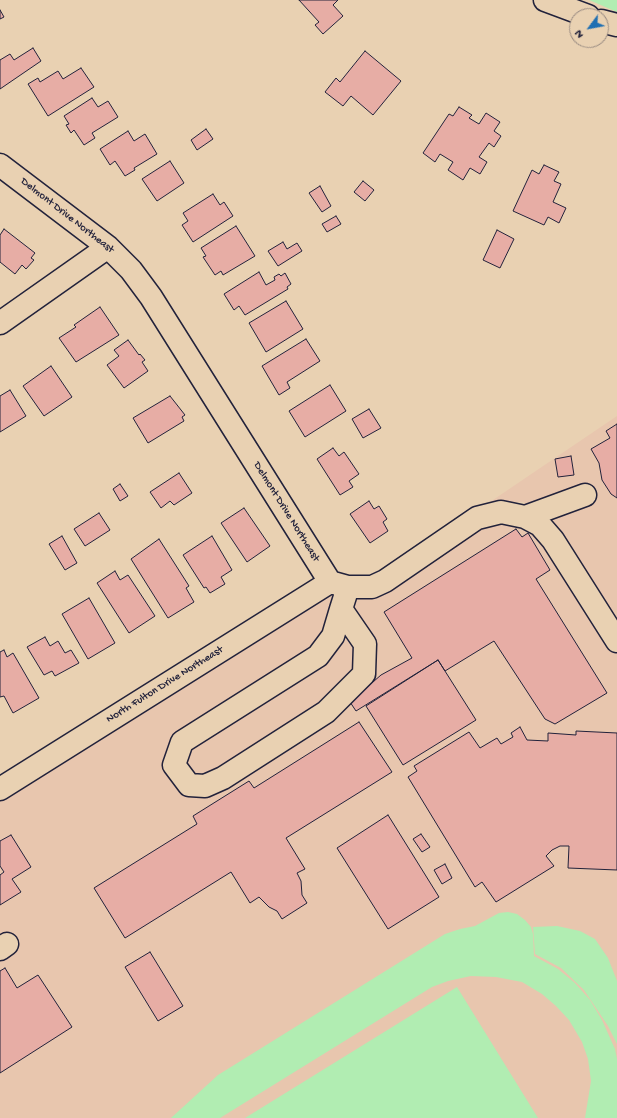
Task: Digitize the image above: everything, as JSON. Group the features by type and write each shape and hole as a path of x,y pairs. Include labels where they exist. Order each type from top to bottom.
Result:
{"street":[{"path":"545,0 569,9"},
{"name":"Delmont Drive Northeast","path":"0,165 108,246 131,270 151,297 339,585"},
{"path":"0,322 108,246"},
{"path":"525,517 585,495"},
{"path":"341,609 365,644 364,674 326,712 229,774 205,786 189,785 174,765 182,742 318,656 333,636 341,609 339,585 372,587 385,581 477,518 501,512 525,517 540,526 552,540 615,632"},
{"name":"North Fulton Drive Northeast","path":"0,789 339,585"}],"shaded area":[{"path":"617,416 617,629 551,524 523,502 490,502"},
{"path":"525,517 617,641 617,1118 0,1118 0,789 330,582 372,587 477,518"}],"green space":[{"path":"589,0 617,0 617,12"},
{"path":"508,912 517,914 531,927 533,934 534,956 558,969 575,983 590,1000 602,1020 615,1049 617,1059 617,1118 585,1118 591,1081 588,1059 582,1042 569,1020 556,1006 542,994 522,982 496,977 471,976 448,981 432,987 220,1118 171,1118 218,1075 445,934 475,926 499,913"},
{"path":"557,926 580,931 595,939 608,958 617,981 617,1044 608,1026 584,990 561,968 535,954 533,927"},
{"path":"457,987 538,1118 245,1118"}],"building":[{"path":"299,0 338,0 333,5 343,16 323,34 315,25 319,22"},
{"path":"0,10 4,17 0,19"},
{"path":"33,48 41,61 0,89 0,60 10,54 14,60"},
{"path":"365,51 401,81 373,115 351,96 343,106 325,92 336,78 340,82"},
{"path":"81,68 94,87 48,116 28,84 38,78 40,82 58,71 63,79"},
{"path":"92,98 98,107 108,101 118,117 92,133 95,138 84,145 74,130 71,133 66,125 69,124 64,116"},
{"path":"459,107 472,115 469,118 479,124 486,113 500,122 494,131 501,136 494,147 489,143 479,157 487,162 480,174 470,168 463,180 448,170 453,162 440,154 435,162 423,153 449,114 453,116"},
{"path":"206,129 213,139 197,150 191,140"},
{"path":"128,131 134,141 145,134 157,154 134,168 135,170 125,176 115,161 110,165 100,149"},
{"path":"170,161 184,183 157,201 142,179"},
{"path":"544,165 559,172 554,181 561,184 553,202 566,208 559,223 548,217 544,225 513,211 532,170 539,174"},
{"path":"363,181 374,190 365,201 354,192"},
{"path":"320,186 331,206 322,212 309,193"},
{"path":"213,194 220,205 224,202 233,216 193,242 182,225 188,221 183,213"},
{"path":"336,216 341,224 327,232 322,224"},
{"path":"236,226 255,256 223,275 221,271 215,275 203,257 206,256 201,248"},
{"path":"4,229 35,253 31,258 34,260 26,269 22,265 15,274 0,262 0,235"},
{"path":"497,230 514,239 500,268 483,260"},
{"path":"283,242 287,249 297,243 302,251 278,266 268,251"},
{"path":"259,272 266,285 275,280 274,277 279,274 281,276 285,273 291,284 287,287 288,289 245,315 239,306 234,310 224,294"},
{"path":"286,301 303,329 266,352 249,323"},
{"path":"100,307 119,335 76,362 59,338 76,327 74,325"},
{"path":"306,339 320,361 287,382 290,388 279,395 262,366"},
{"path":"128,340 139,355 140,354 145,360 142,362 148,371 124,388 107,365 119,356 114,350"},
{"path":"51,366 72,397 44,416 23,386"},
{"path":"330,385 346,411 305,437 289,411"},
{"path":"10,390 26,416 0,432 0,396"},
{"path":"170,396 185,415 182,417 184,421 148,443 133,418"},
{"path":"369,409 381,428 363,438 352,419"},
{"path":"617,424 617,498 611,494 602,480 599,463 591,449 610,438 606,431"},
{"path":"333,448 339,456 344,452 359,474 349,481 353,487 340,495 317,459"},
{"path":"571,456 574,475 558,477 555,459"},
{"path":"179,473 192,493 174,505 170,501 161,508 150,492"},
{"path":"120,484 128,496 120,501 113,489"},
{"path":"369,501 374,509 379,506 387,519 383,522 388,531 370,543 350,514"},
{"path":"244,508 270,546 247,562 221,523"},
{"path":"99,513 110,530 85,546 74,529"},
{"path":"516,529 522,537 528,533 550,570 536,579 607,693 555,724 545,719 494,641 445,671 438,660 356,711 350,702 381,675 412,658 384,612"},
{"path":"62,536 77,563 65,570 49,544"},
{"path":"212,536 232,570 221,577 225,584 210,593 206,587 204,588 183,555"},
{"path":"159,539 189,586 186,588 194,602 168,618 131,559"},
{"path":"115,571 120,580 128,575 155,616 129,633 97,583"},
{"path":"89,598 115,643 88,659 62,614"},
{"path":"45,637 50,646 58,641 65,653 71,650 79,663 55,676 52,671 44,675 27,647"},
{"path":"4,650 7,657 13,653 39,698 13,713 4,696 0,697 0,652"},
{"path":"438,660 476,720 403,765 366,706"},
{"path":"359,722 392,772 286,838 305,869 297,873 301,881 302,895 307,903 282,919 277,911 269,907 259,897 250,903 231,872 125,938 94,888 197,824 193,816 249,781 254,788"},
{"path":"520,727 527,740 548,741 548,733 576,735 576,731 617,733 617,870 568,868 569,846 560,846 552,850 546,856 554,866 496,902 482,882 475,887 408,777 417,771 414,766 469,732 480,748 497,738 501,744 513,737 511,733"},
{"path":"388,815 439,897 388,929 337,848"},
{"path":"421,834 430,847 422,852 413,839"},
{"path":"11,835 31,867 12,879 21,892 0,905 0,875 4,872 0,866 0,841"},
{"path":"445,864 452,878 442,884 434,870"},
{"path":"150,952 183,1006 158,1021 125,967"},
{"path":"5,968 17,988 38,975 72,1027 0,1073 0,971"}]}
